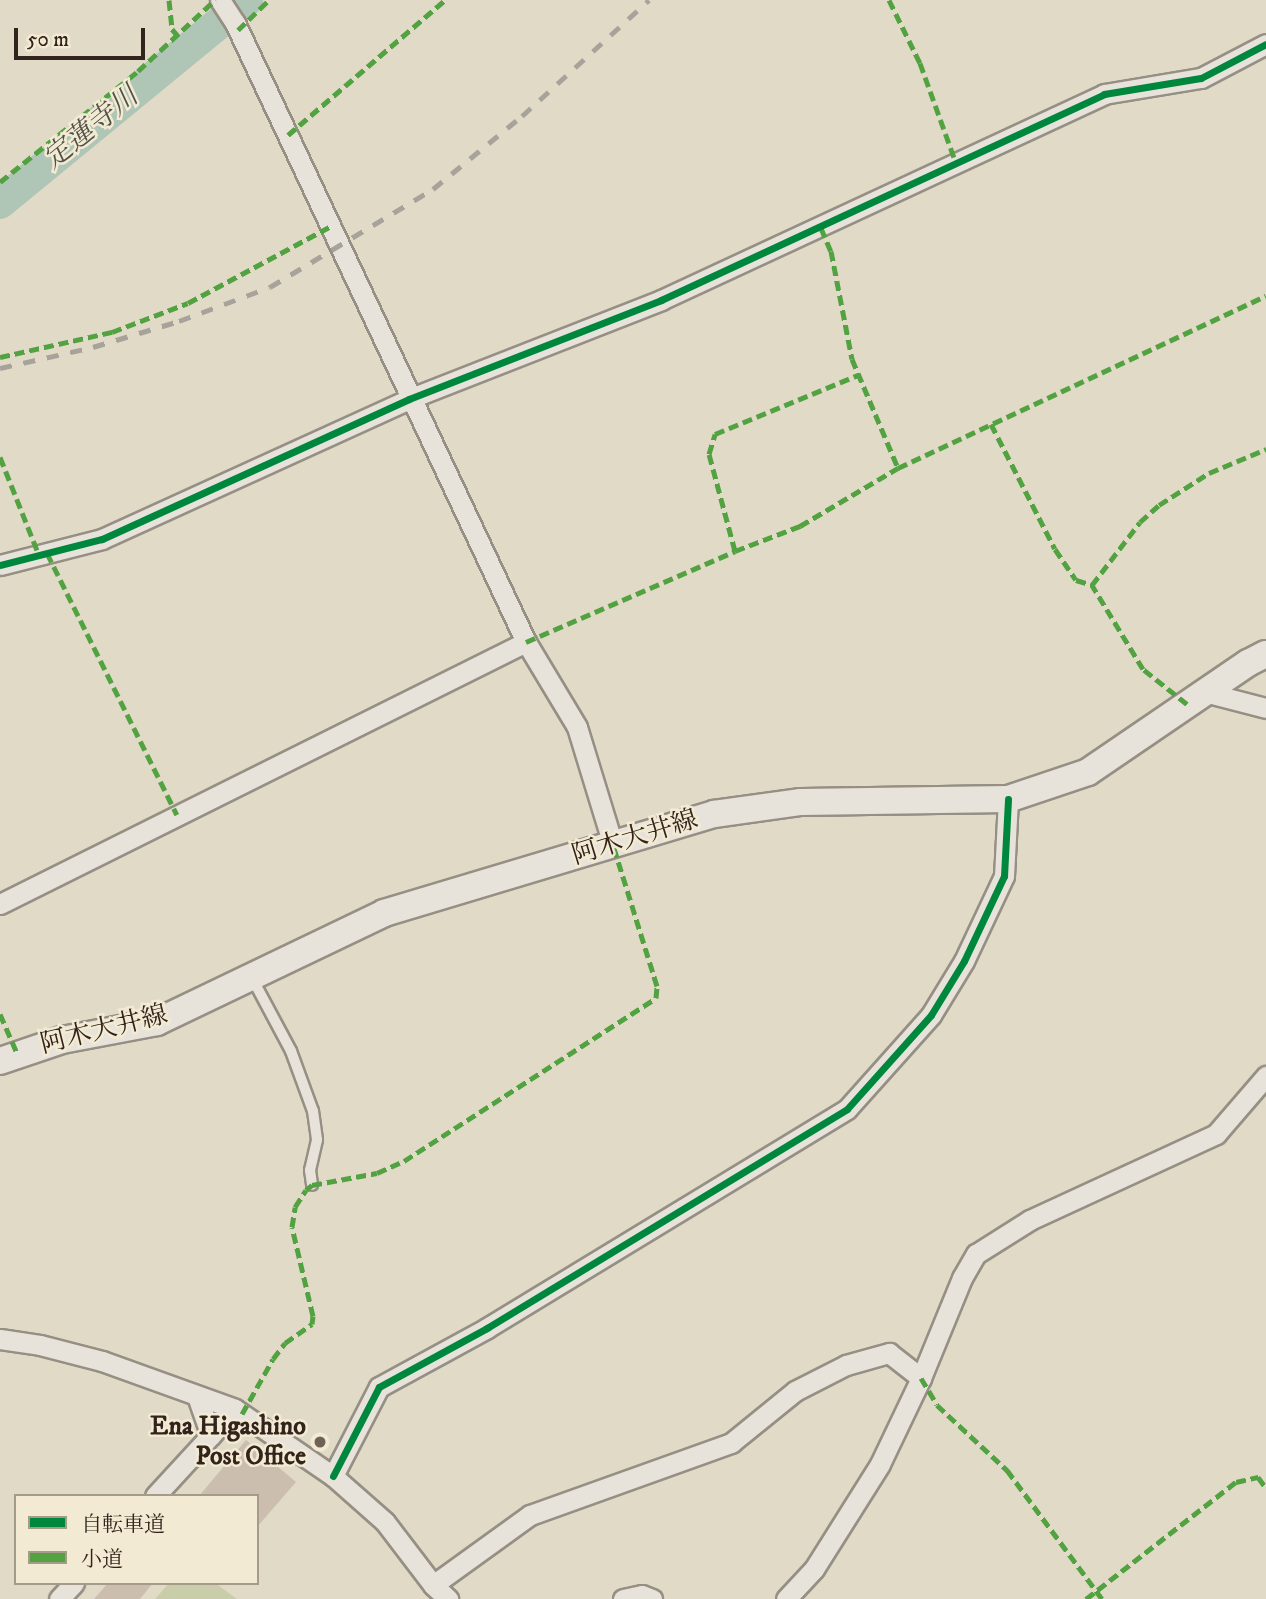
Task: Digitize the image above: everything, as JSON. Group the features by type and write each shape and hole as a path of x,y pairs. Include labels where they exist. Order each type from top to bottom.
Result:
{"main road":[{"name":"阿木大井線","path":"0,1060 62,1040 157,1022 384,913 714,814 769,804 1008,799 1088,772 1204,692 1266,654"}],"street":[{"path":"220,0 235,23 526,642 577,727 613,845"},
{"path":"0,565 102,539 409,398 674,294 1104,94 1200,78 1266,44"},
{"path":"0,904 526,642"},
{"path":"1204,692 1266,708"},
{"path":"333,1476 379,1387 487,1328 847,1108 931,1015 964,961 1004,876 1008,799"},
{"path":"786,1599 814,1569 880,1464 921,1378 962,1278 976,1254 1030,1220 1216,1133 1266,1076"},
{"path":"0,1339 40,1345 102,1361 235,1409 333,1476 385,1522 441,1592 530,1515 731,1443 795,1391 846,1365 889,1353 921,1378"},
{"path":"197,1396 211,1436"},
{"path":"157,1494 235,1409"},
{"path":"59,1599 72,1585"},
{"path":"623,1599 642,1595 652,1599"}],"lane":[{"path":"252,978 291,1051 313,1111 317,1140 310,1170 312,1185"}],"green space":[{"path":"167,1585 218,1585 237,1599 155,1599"}],"building":[{"path":"246,1440 296,1482 259,1525 259,1494 201,1494"},
{"path":"106,1585 151,1585 140,1599 94,1599"}],"waterway":[{"name":"定蓮寺川","path":"0,203 247,0"}],"railway":[{"path":"0,368 93,347 179,321 270,287 433,189 522,116 649,0"}],"marked path":[{"path":"169,0 172,29 178,36"},
{"path":"0,182 138,71 215,0"},
{"path":"238,30 269,0"},
{"path":"288,135 445,0"},
{"path":"889,0 920,63 956,163"},
{"path":"0,357 112,332 188,303 331,226"},
{"path":"821,228 831,251 852,359 898,468"},
{"path":"526,642 735,551 800,526 898,468 1266,296"},
{"path":"735,551 709,454 715,434 858,375"},
{"path":"991,424 1055,549 1076,580 1092,585"},
{"path":"1187,704 1143,669 1092,585 1140,522 1159,505 1209,473 1266,449"},
{"path":"0,457 39,555"},
{"path":"47,553 177,815"},
{"path":"242,1414 285,1343 312,1324 313,1316 292,1227 295,1207 306,1190 312,1185 377,1173 404,1161 656,998 657,986 613,845"},
{"path":"0,1014 17,1053"},
{"path":"921,1378 937,1405 1007,1470 1102,1599"},
{"path":"1086,1599 1236,1482 1258,1477 1266,1488"}],"cycle path":[{"path":"0,565 102,539 409,399 661,300 1104,94 1201,78 1266,44"},
{"path":"333,1476 379,1387 487,1328 847,1109 931,1015 964,961 1004,876 1008,799"}],"place":[{"name":"Ena Higashino Post Office","path":"320,1442"}]}
